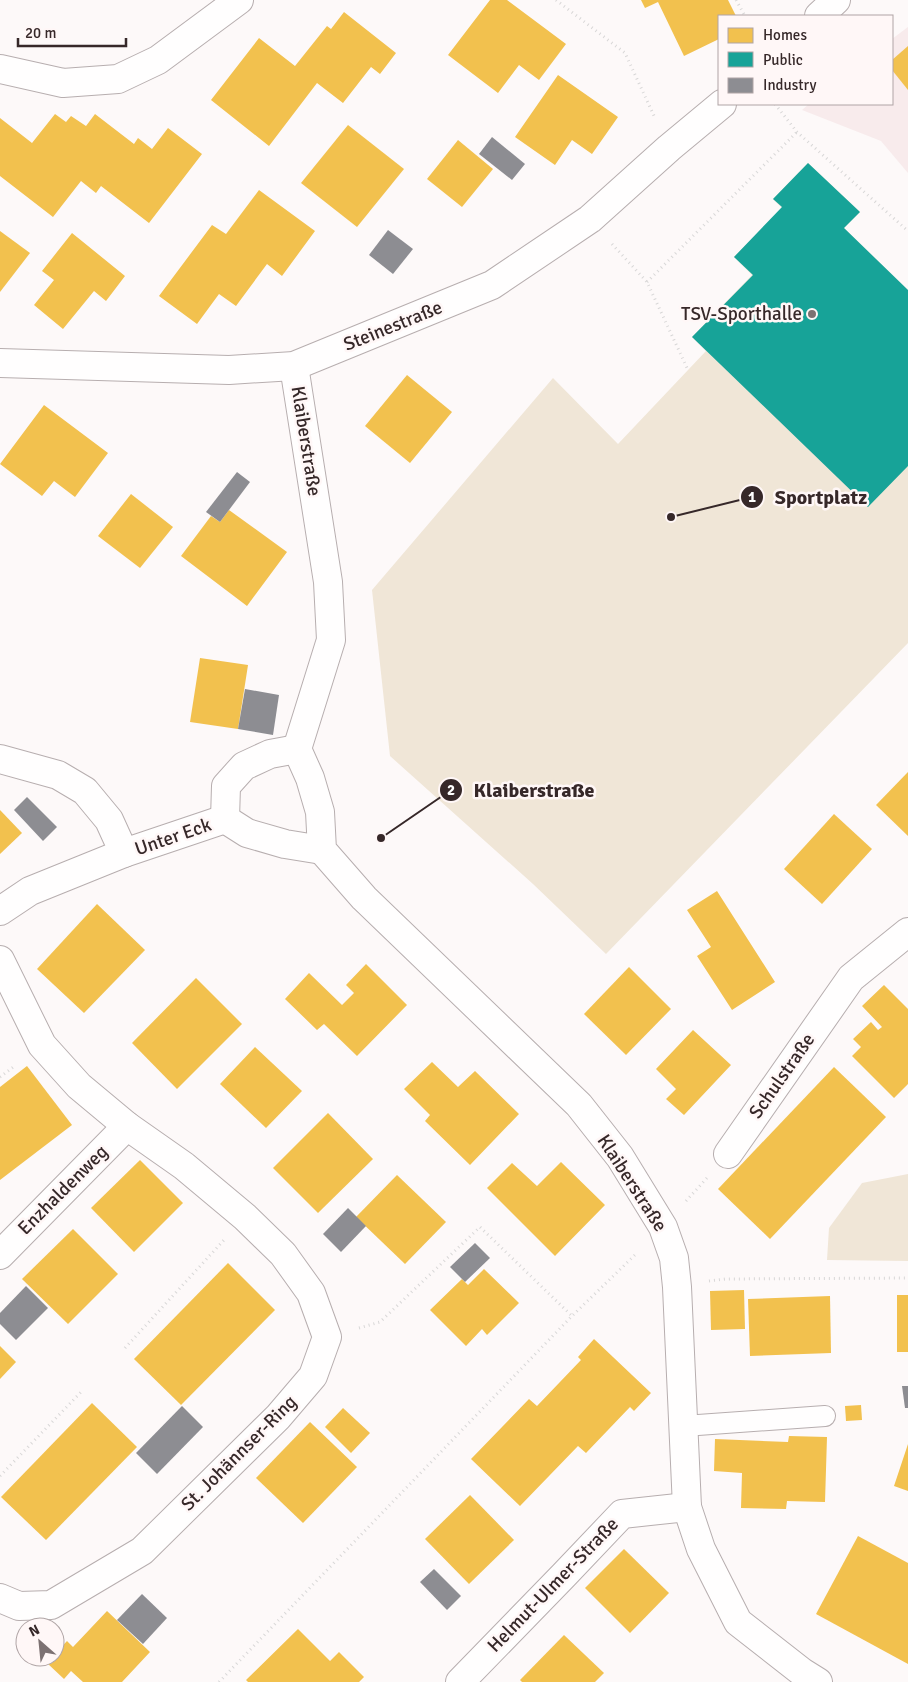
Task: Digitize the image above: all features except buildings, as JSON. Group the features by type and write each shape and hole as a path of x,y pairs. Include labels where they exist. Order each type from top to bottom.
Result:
{"street":[{"path":"0,69 63,82 118,79 158,60 239,0"},
{"path":"820,15 836,0"},
{"name":"Steinestraße","path":"0,363 229,370 294,366 492,285 590,219 669,148 721,105"},
{"name":"Klaiberstraße","path":"294,366 328,582 331,640 297,749"},
{"path":"225,819 226,786 244,766 270,754 297,749 310,778 320,812 322,850"},
{"name":"Unter Eck","path":"0,759 58,775 85,791 109,820 124,853 225,819 247,833 285,844 322,850"},
{"name":"Klaiberstraße","path":"322,850 364,898 579,1105 620,1157 663,1228 674,1258 677,1287 687,1507 701,1550 738,1622 802,1672 818,1682"},
{"path":"0,911 30,891 124,853"},
{"name":"Schulstraße","path":"728,1154 851,978 908,932"},
{"path":"0,960 42,1045 79,1086 127,1126 184,1166 244,1217 283,1254 311,1293 327,1337"},
{"name":"Enzhaldenweg","path":"0,1255 127,1126"},
{"name":"St. Johännser-Ring","path":"0,1598 19,1606 51,1605 142,1551 278,1417 313,1376 327,1337"},
{"name":"Helmut-Ulmer-Straße","path":"460,1682 622,1514 687,1507"}],"lane":[{"path":"684,1426 825,1416"}],"path":[{"path":"556,0 625,53 669,148"},
{"path":"736,0 744,15"},
{"path":"776,105 797,132 908,231"},
{"path":"647,282 797,132"},
{"path":"590,219 647,282 688,370"},
{"path":"218,1682 572,1316 663,1228 728,1154"},
{"path":"125,1348 244,1217"},
{"path":"327,1337 380,1322 480,1227 572,1316"},
{"path":"677,1287 725,1278 908,1278"},
{"path":"0,1476 83,1390"}],"shaded area":[{"path":"908,27 908,173 881,141 802,110 808,105 893,105 893,38"},
{"path":"808,163 860,212 844,228 908,290 908,643 606,954 533,884 390,756 372,590 553,378 618,444 706,351 692,337 752,275 734,257 782,208 773,199"},
{"path":"908,1174 908,1261 827,1260 829,1228 862,1183"}],"place":[{"name":"TSV-Sporthalle","path":"812,314"},
{"name":"Sportplatz","path":"671,517"},
{"name":"Klaiberstraße","path":"381,838"}]}
